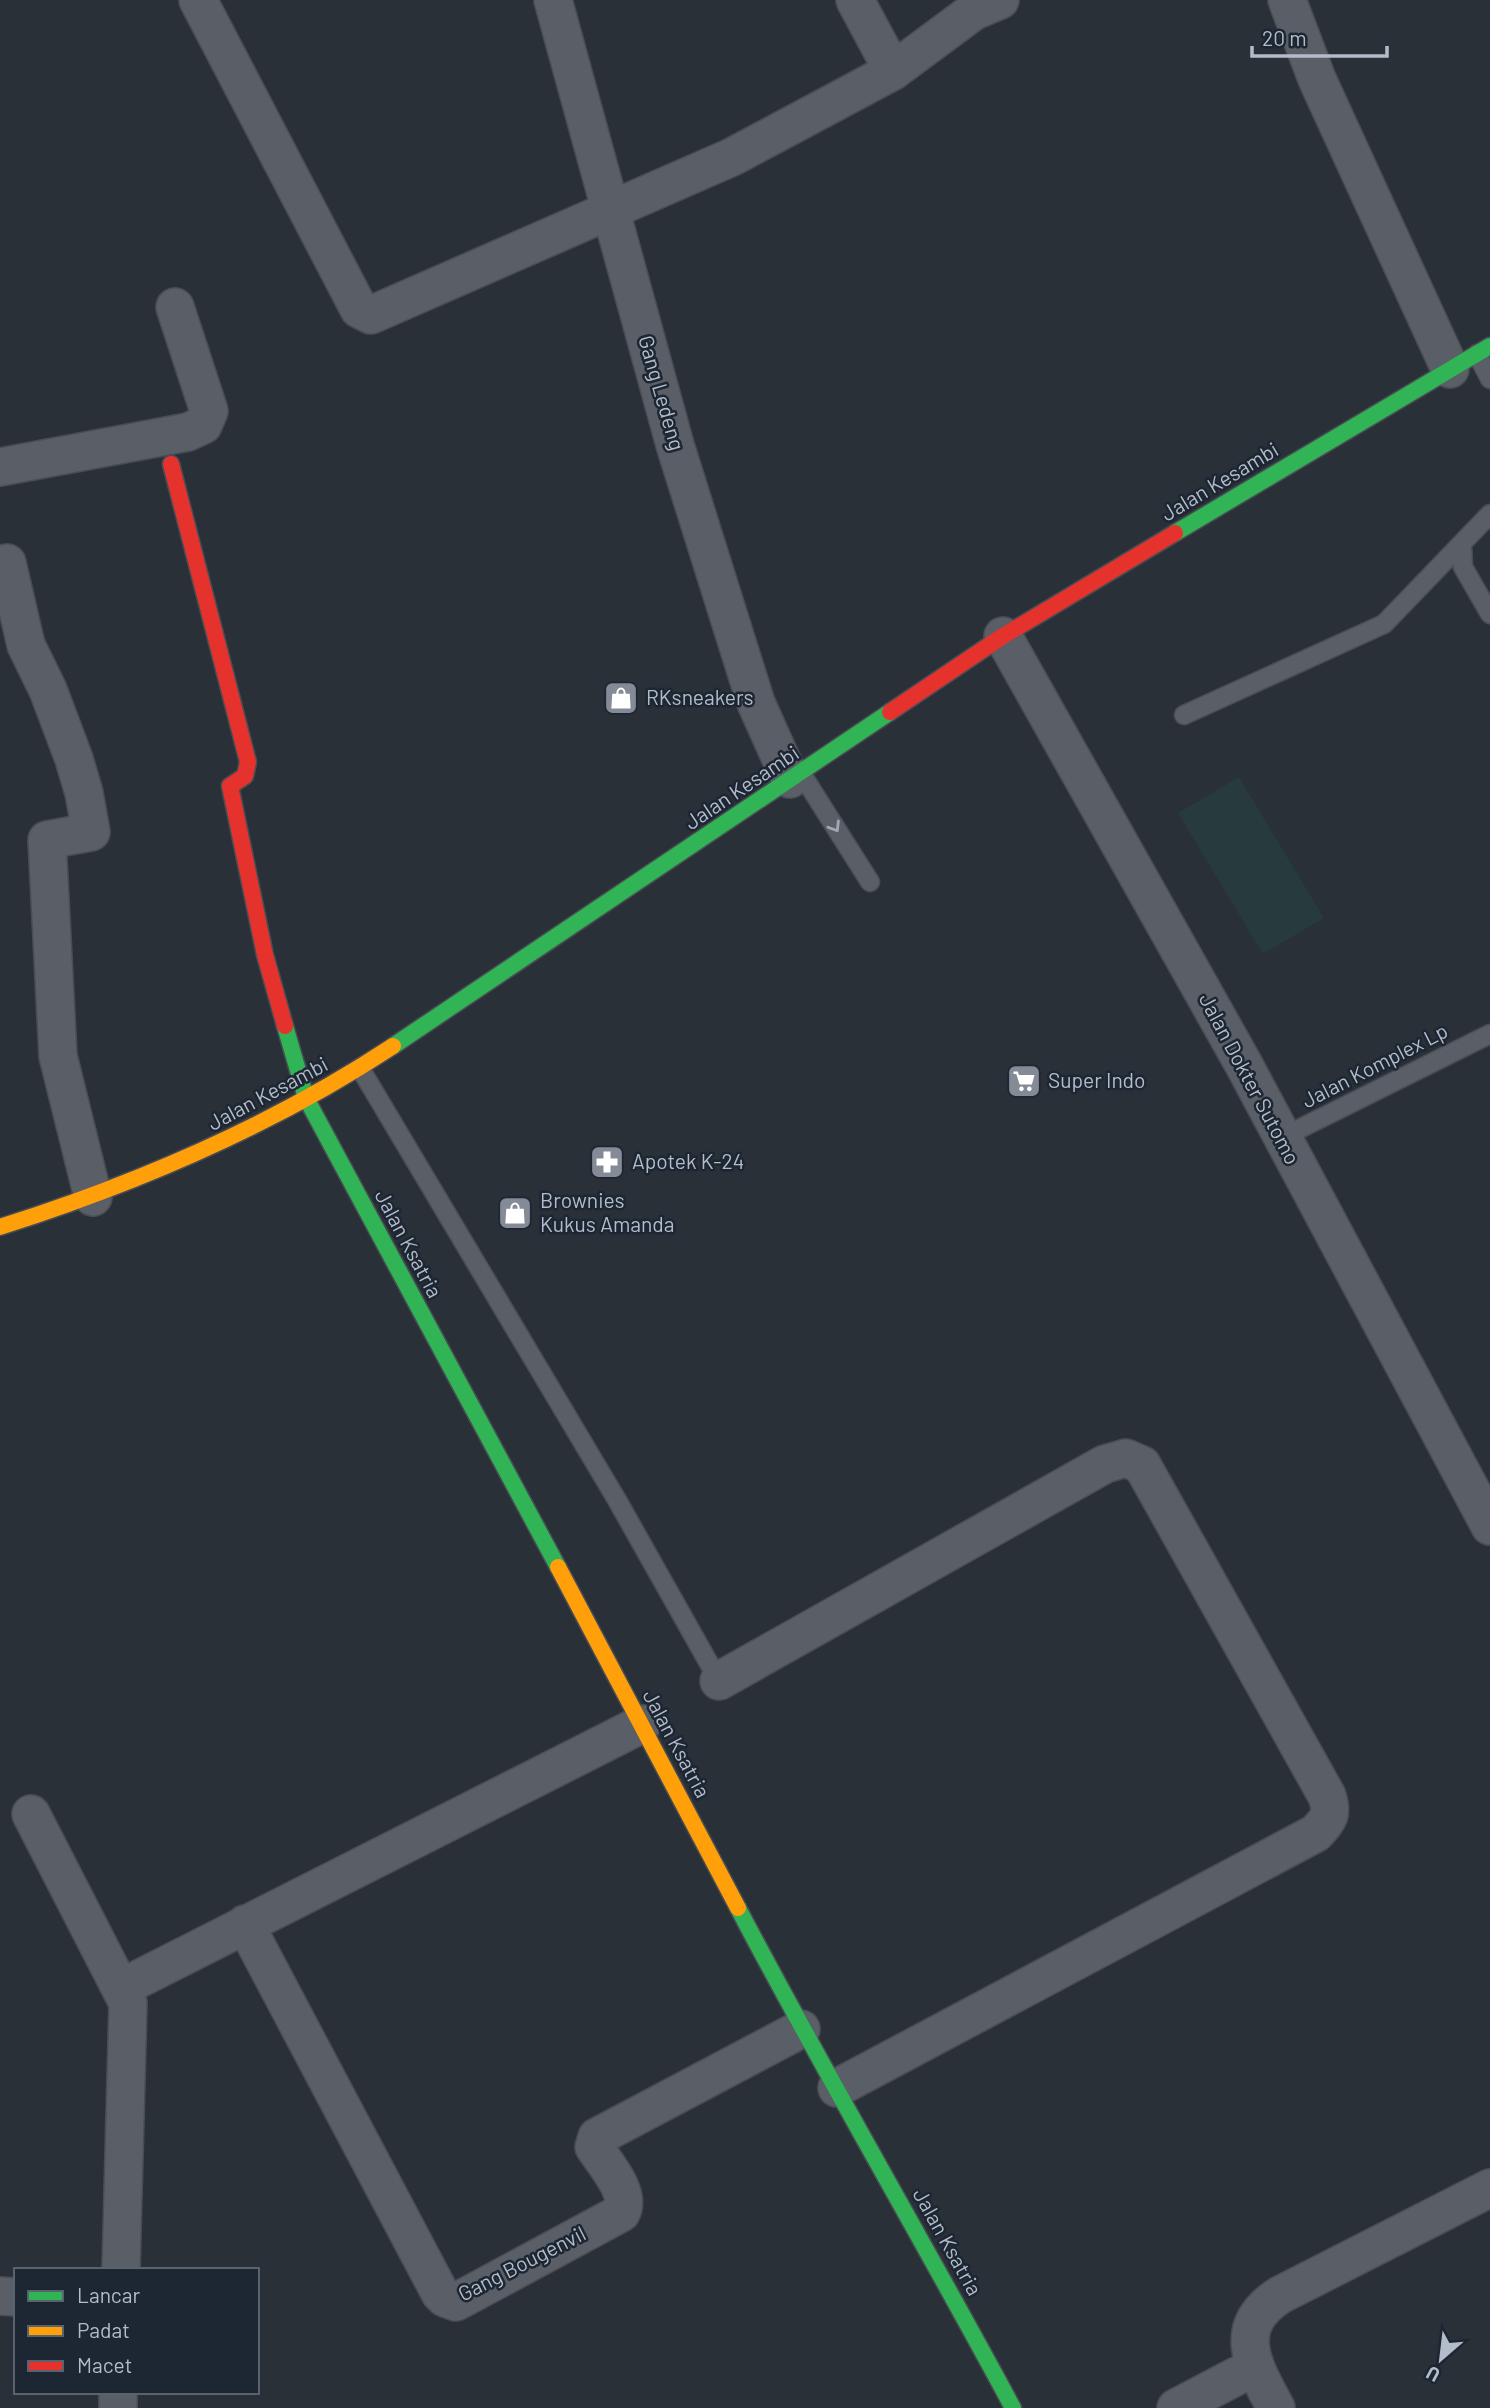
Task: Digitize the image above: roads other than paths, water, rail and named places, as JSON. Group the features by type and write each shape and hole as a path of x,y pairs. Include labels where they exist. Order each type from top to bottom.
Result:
{"street":[{"path":"198,0 359,309 366,315 376,314 610,208 732,157 893,71 974,11 1000,0"},
{"name":"Gang Ledeng","path":"553,0 675,445 756,703 796,776"},
{"path":"855,0 893,71"},
{"path":"1287,0 1317,79 1472,356"},
{"path":"0,467 188,432 203,425 209,411 175,307"},
{"name":"Jalan Kesambi","path":"0,1227 93,1198 215,1146 360,1069 1003,636 1472,356"},
{"name":"Jalan Ksatria","path":"171,464 248,762 245,776 230,786 265,956 306,1098 642,1724 801,2029 932,2256 1007,2406"},
{"path":"7,563 26,645 48,690 74,759 91,832 47,840 58,1056 93,1198"},
{"name":"Jalan Dokter Sutomo","path":"1003,636 1244,1065 1490,1526"},
{"path":"719,1681 1105,1464 1126,1458 1142,1465 1327,1796 1331,1809 1330,1817 1316,1833 837,2088"},
{"path":"121,1988 642,1724"},
{"path":"31,1814 128,2003 121,2268"},
{"name":"Gang Bougenvil","path":"246,1924 440,2293 456,2302 621,2213 625,2206 623,2193 594,2147 597,2137 801,2029"},
{"path":"1276,2408 1254,2367 1251,2333 1254,2321 1268,2303 1490,2188"},
{"path":"1176,2408 1254,2367"}],"lane":[{"path":"1472,356 1490,379"},
{"path":"1184,715 1384,624 1490,514"},
{"path":"1462,544 1463,567 1490,614"},
{"path":"796,776 870,882"},
{"name":"Jalan Komplex Lp","path":"1281,1138 1490,1034"},
{"path":"360,1069 617,1500 719,1681"}],"place":[{"name":"RKsneakers","path":"621,698"},
{"name":"Super Indo","path":"1024,1081"},
{"name":"Apotek K-24","path":"607,1162"},
{"name":"Brownies Kukus Amanda","path":"515,1213"}]}
